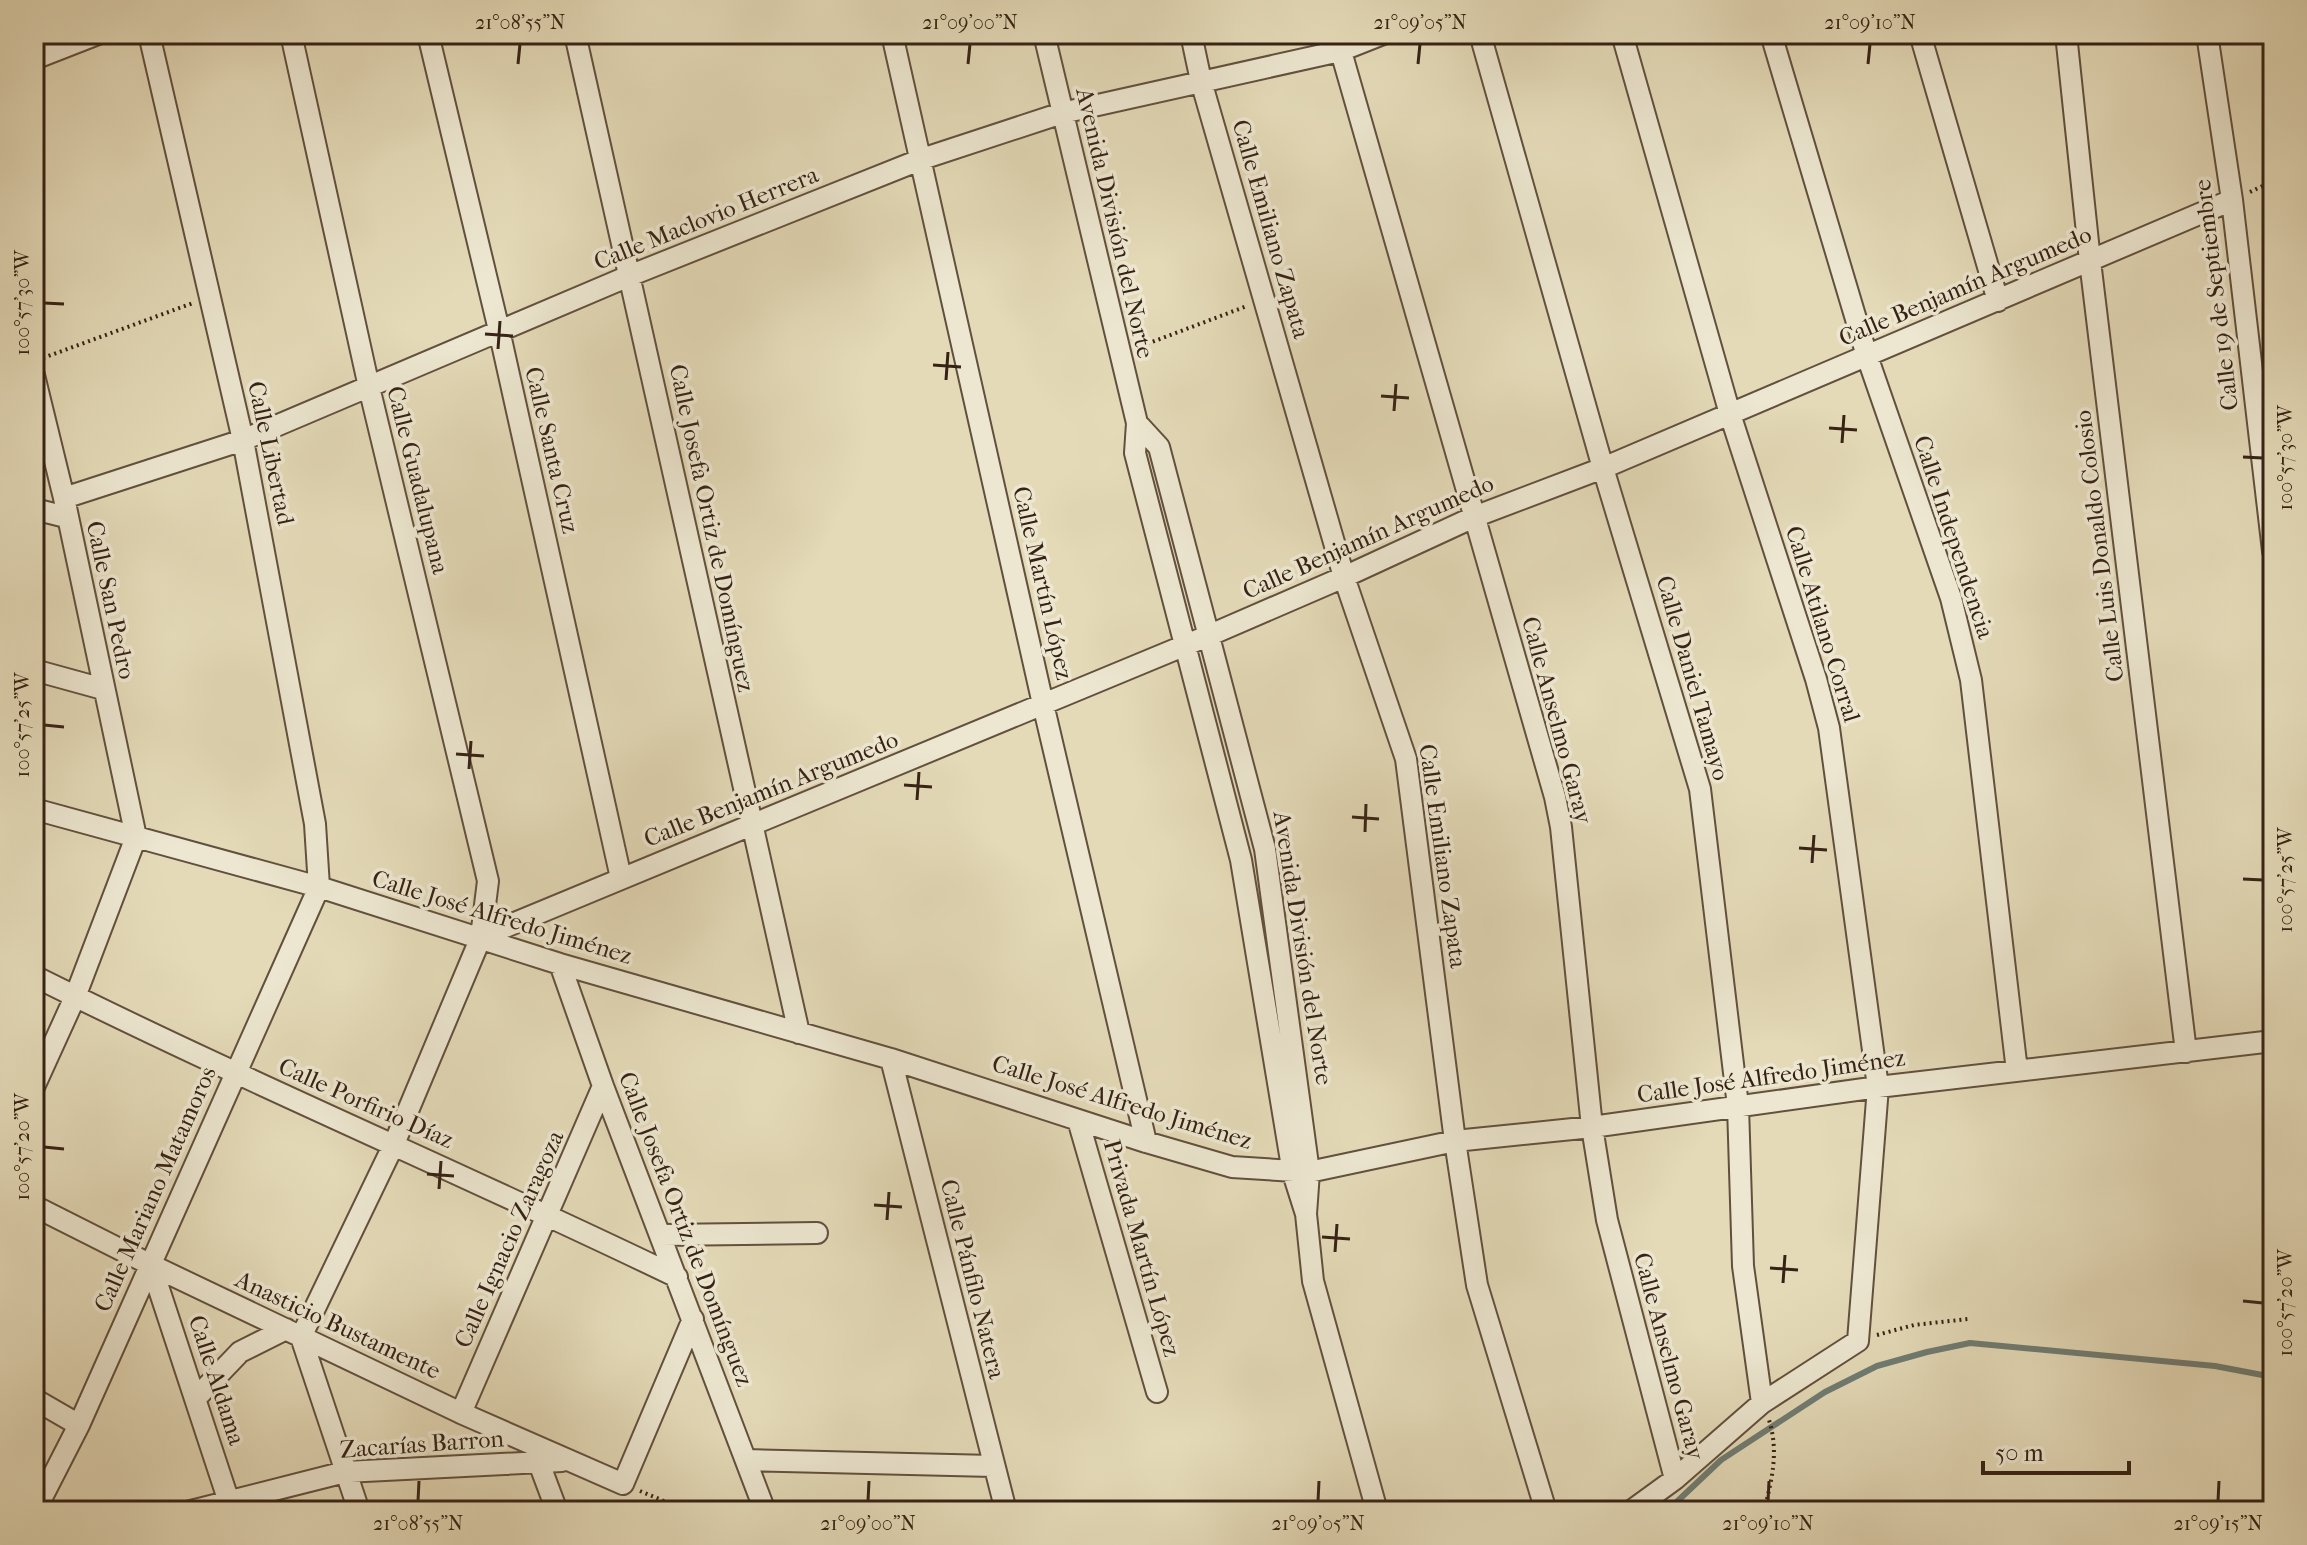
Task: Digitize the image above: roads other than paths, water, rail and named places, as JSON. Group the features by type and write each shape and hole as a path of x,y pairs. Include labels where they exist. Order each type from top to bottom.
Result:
{"street":[{"path":"34,59 98,34"},
{"name":"Calle Libertad","path":"149,34 243,440 315,824 319,887"},
{"name":"Calle Guadalupana","path":"291,34 369,387 488,881 481,937 394,1144 294,1333"},
{"name":"Calle Santa Cruz","path":"428,34 499,330 621,878"},
{"name":"Calle Josefa Ortiz de Domínguez","path":"575,34 799,1033"},
{"name":"Calle Martín López","path":"892,34 1043,704 1146,1142"},
{"name":"Avenida División del Norte","path":"1044,34 1137,423 1135,453 1241,860 1301,1172 1313,1281 1377,1511"},
{"name":"Calle Emiliano Zapata","path":"1191,34 1201,81 1344,577 1406,759 1455,1141 1477,1285 1546,1511"},
{"name":"Calle Maclovio Herrera","path":"65,508 243,440 629,276 922,159 1062,113 1201,81 1338,42 1383,34"},
{"name":"Calle Daniel Tamayo","path":"1480,34 1603,468 1700,789 1738,1106 1743,1266 1765,1411"},
{"name":"Calle Atilano Corral","path":"1622,34 1730,414 1829,728 1878,1087 1858,1341 1765,1411"},
{"name":"Calle Independencia","path":"1771,34 1867,356 1951,598 1968,666 2017,1071"},
{"path":"1920,34 1998,301"},
{"name":"Calle Luis Donaldo Colosio","path":"2066,34 2090,261 2186,1052"},
{"name":"Calle 19 de Septiembre","path":"2207,34 2232,200 2273,551"},
{"name":"Calle Anselmo Garay","path":"1338,42 1555,797 1561,827 1592,1127 1611,1239 1675,1479"},
{"name":"Calle Benjamín Argumedo","path":"481,937 1210,635 1474,517 1603,468 2232,200"},
{"name":"Calle San Pedro","path":"34,375 136,837"},
{"name":"Avenida División del Norte","path":"1137,423 1159,447 1265,849 1299,1084 1301,1172"},
{"path":"34,509 65,508"},
{"path":"34,670 103,689"},
{"name":"Calle José Alfredo Jiménez","path":"34,809 319,887 560,964 891,1059 1232,1167 1301,1172 1455,1141 1592,1127 1878,1087 2273,1041"},
{"path":"34,1087 75,997 136,837"},
{"name":"Calle Mariano Matamoros","path":"35,1511 79,1425 319,887"},
{"name":"Calle Josefa Ortiz de Domínguez","path":"560,964 603,1086 765,1511"},
{"name":"Calle Porfirio Díaz","path":"34,976 677,1277"},
{"name":"Calle Pánfilo Natera","path":"891,1059 1006,1511"},
{"name":"Calle Ignacio Zaragoza","path":"461,1413 603,1086"},
{"name":"Privada Martín López","path":"1078,1120 1157,1392"},
{"name":"Anasticio Bustamente","path":"34,1206 461,1413 623,1484 693,1319"},
{"path":"662,1235 817,1233"},
{"name":"Calle Aldama","path":"151,1265 230,1506"},
{"path":"196,1398 240,1352 294,1333 359,1511"},
{"path":"34,1399 79,1425"},
{"path":"1631,1511 1765,1411"},
{"name":"Zacarías Barron","path":"191,1511 230,1506 345,1472 564,1460"},
{"path":"746,1460 993,1466"},
{"path":"539,1463 557,1511"}],"waterway":[{"path":"1667,1511 1721,1460 1825,1392 1877,1366 1927,1352 1970,1343 2215,1366 2273,1377"}]}
